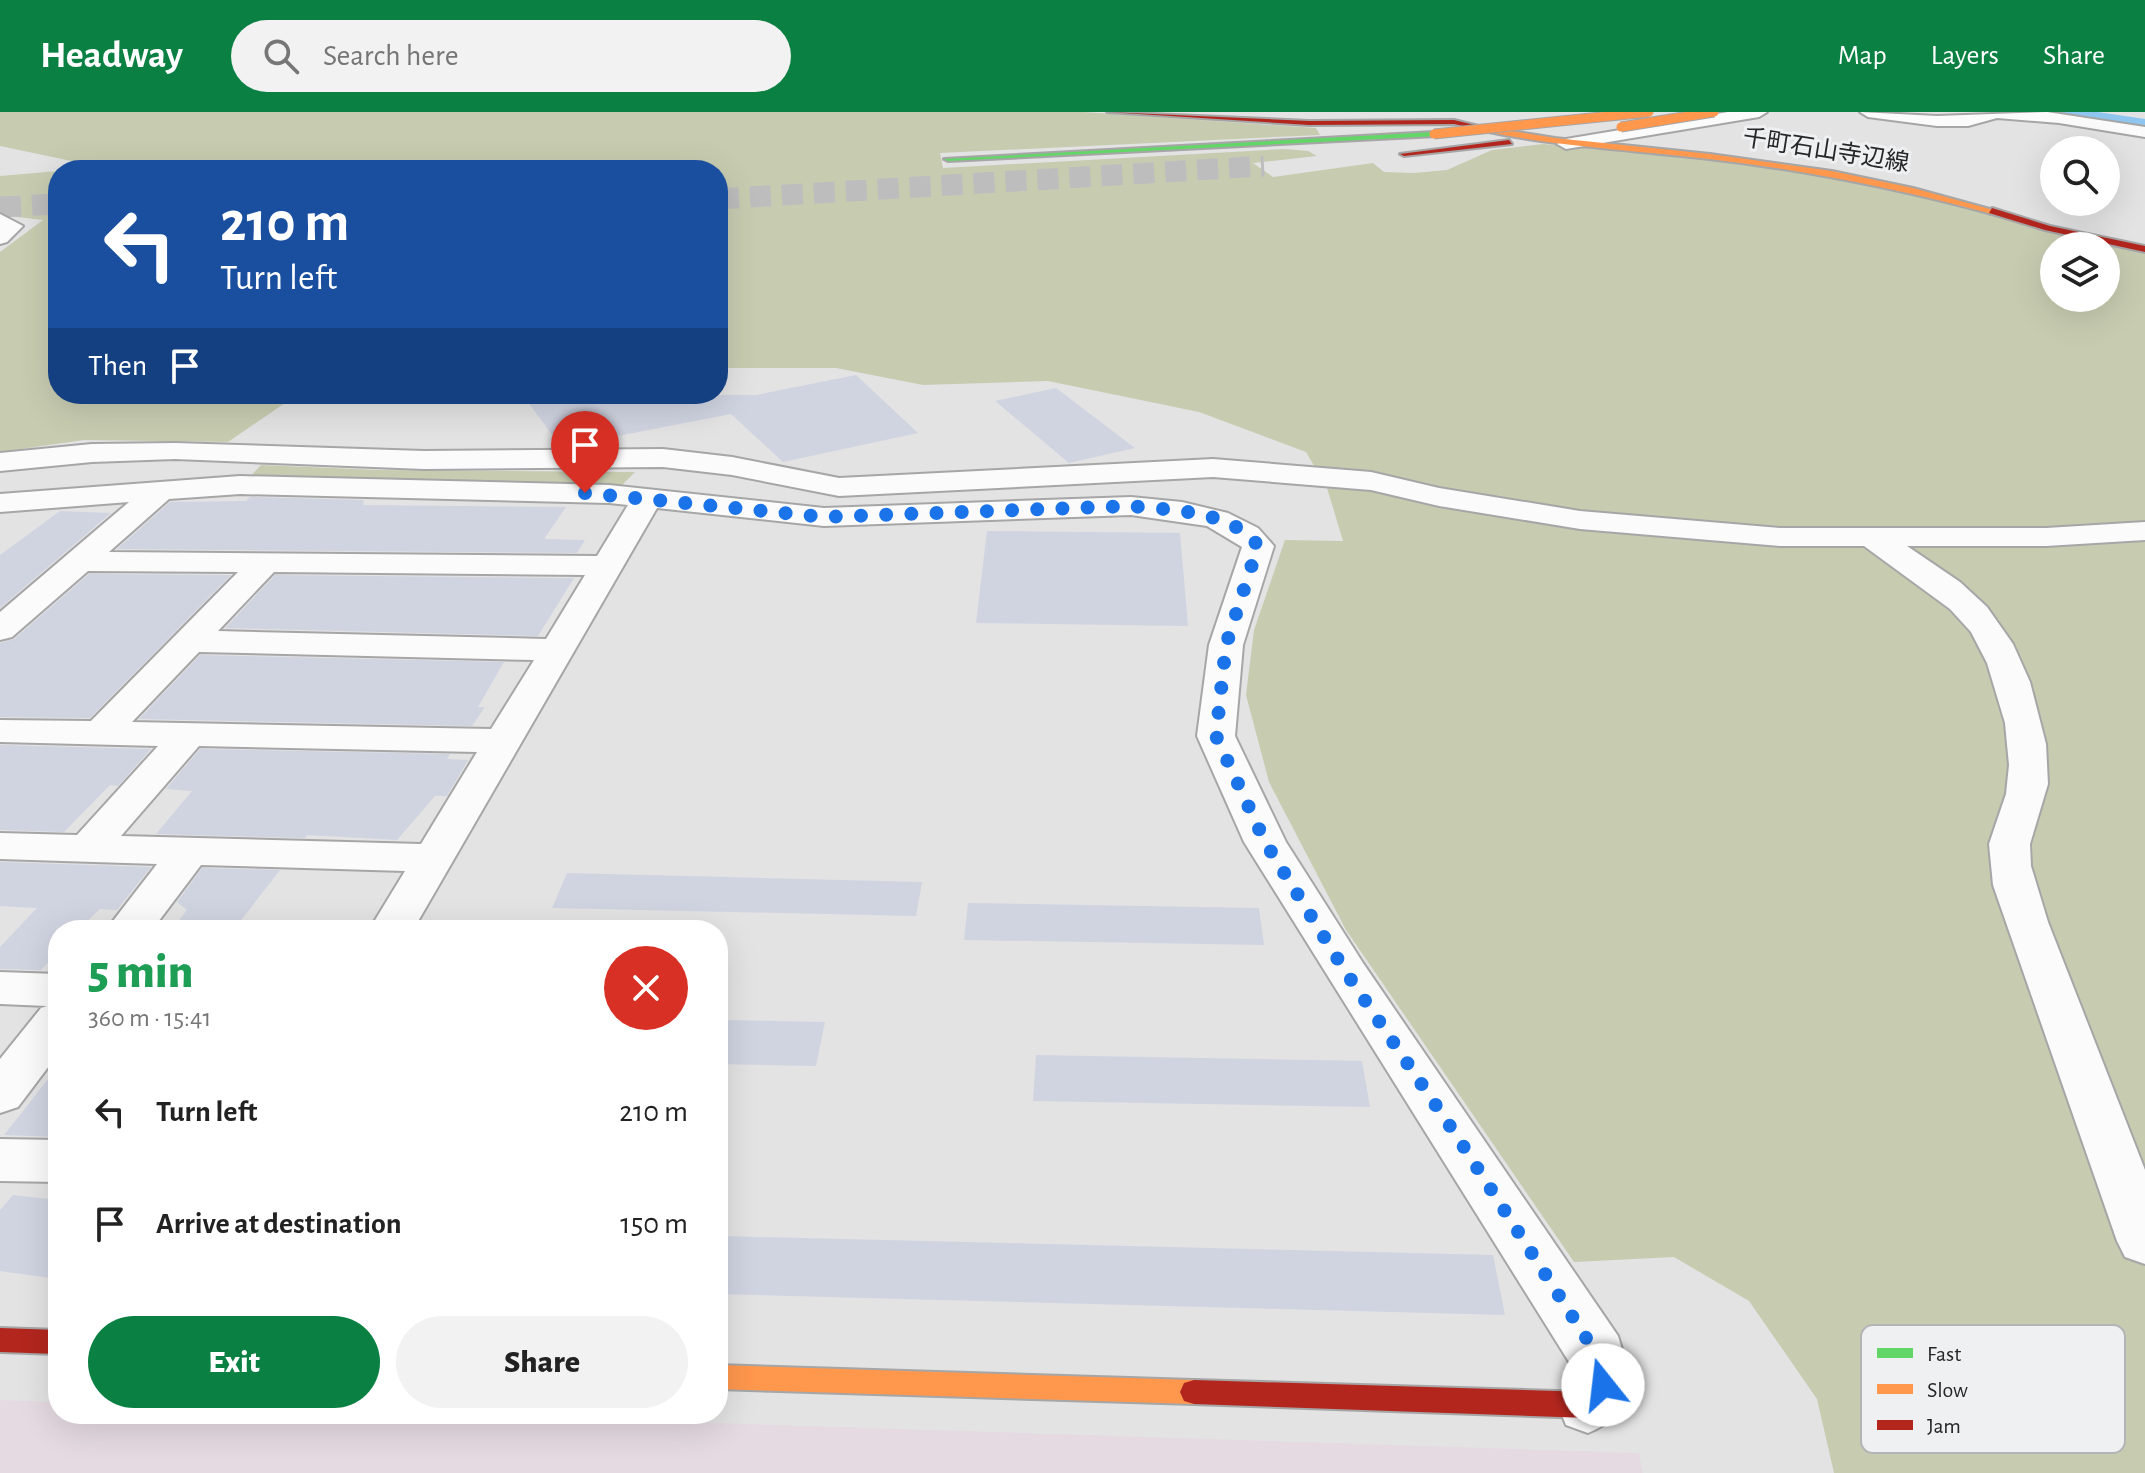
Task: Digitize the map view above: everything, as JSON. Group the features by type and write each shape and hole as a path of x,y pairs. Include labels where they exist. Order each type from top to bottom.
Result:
{"main road":[{"name":"千町石山寺辺線","path":"1111,112 1309,123 1426,120 1476,125 1566,144 1671,152 1887,182 1948,196 2048,228 2145,249"},
{"path":"948,159 1434,134 1649,112"},
{"path":"1383,156 1509,142 1714,112"},
{"path":"0,1340 48,1342"},
{"path":"728,1377 1588,1405"}],"street":[{"path":"1566,144 1759,112"},
{"path":"1868,112 1937,121 1968,121 1996,113 2059,118 2145,132"},
{"path":"0,220 13,226 0,238"},
{"path":"6,464 175,451 424,460 663,458 732,466 839,487 1123,470 1213,468 1371,481 1439,497 1580,520 1780,537 2046,537 2145,531"},
{"path":"967,512 989,502 1030,495 1092,488 1228,483 1289,472"},
{"path":"0,523 15,501 240,485 473,488 648,497 824,517 1084,505 1155,508 1220,521 1249,533 1258,546 1226,645 1216,736 1265,842 1347,974 1458,1138 1597,1355 1603,1385 1588,1405"},
{"path":"0,630 164,488"},
{"path":"397,920 648,497"},
{"path":"1872,538 1944,588 1971,612 1985,628 2001,656 2026,741 2028,787 2013,827 2009,862 2033,941 2145,1241"},
{"path":"80,561 607,566"},
{"path":"101,733 265,563"},
{"path":"190,641 557,650"},
{"path":"0,731 503,741"},
{"path":"88,848 188,735"},
{"path":"0,846 434,858"},
{"path":"136,920 189,851"},
{"path":"0,988 48,990"},
{"path":"0,1094 48,1033"},
{"path":"0,1160 48,1161"}],"shaded area":[{"path":"0,1400 48,1402 48,1424 728,1423 1639,1453 1643,1473 0,1473"}],"green space":[{"path":"0,112 1084,112 1316,128 1320,135 940,153 943,168 1285,149 1308,151 1317,156 1253,163 1273,177 1373,163 1384,172 1447,170 1492,150 1543,144 1655,153 1857,180 2068,232 2040,232 2040,312 2120,312 2120,245 2145,251 2145,1473 1834,1473 1817,1399 1749,1301 1674,1257 1574,1262 1346,930 1269,782 1246,695 1254,630 1285,540 1343,541 1327,488 1306,452 1199,412 1048,381 923,385 836,368 728,368 728,160 67,160 0,146"},
{"path":"48,172 48,404 283,404 228,442 84,440 0,452 0,252 43,220 0,215 0,176"},
{"path":"261,465 378,470 635,472 620,487 482,482 245,482"}],"building":[{"path":"856,375 918,433 783,462 731,414 561,447 529,404 728,404 728,395 756,395"},
{"path":"1056,388 1135,448 1069,463 995,401"},
{"path":"250,497 364,500 363,505 566,507 544,539 585,540 577,553 117,549 170,502 246,501"},
{"path":"60,511 111,513 0,608 0,555"},
{"path":"987,531 1180,533 1188,626 976,623"},
{"path":"89,574 231,575 90,718 0,717 0,643 14,639"},
{"path":"275,575 574,578 538,636 225,628"},
{"path":"200,655 504,662 478,707 485,707 472,726 139,719"},
{"path":"0,745 151,749 118,786 110,785 64,832 0,830"},
{"path":"200,749 450,754 447,759 468,760 447,796 435,796 397,840 307,835 305,838 156,834 192,791 166,789"},
{"path":"0,862 151,867 117,910 100,909 88,920 48,920 48,963 41,970 0,969 0,947 37,908 0,906"},
{"path":"202,868 280,870 241,920 179,920 187,910 177,902"},
{"path":"567,873 922,882 916,916 552,908"},
{"path":"968,903 1259,908 1264,945 964,940"},
{"path":"728,1020 825,1022 816,1066 728,1064"},
{"path":"1036,1055 1362,1061 1370,1107 1033,1101"},
{"path":"48,1079 48,1137 4,1135"},
{"path":"13,1195 48,1199 48,1278 0,1271 0,1210"},
{"path":"728,1236 1493,1255 1505,1315 728,1294"}],"waterway":[{"path":"2039,112 2145,128"}],"tunnel":[{"path":"728,198 1264,166"},
{"path":"0,207 48,205"}],"traffic: fast":[{"path":"948,159 1434,134"}],"traffic: slow":[{"path":"1434,134 1649,112"},
{"path":"1621,127 1714,112"},
{"path":"1487,129 1555,140 1791,167 1913,190 1992,211"},
{"path":"728,1377 1194,1392"}],"traffic: jam":[{"path":"1111,112 1309,123 1454,122 1487,129"},
{"path":"1404,154 1509,142"},
{"path":"1992,211 2048,228 2145,249"},
{"path":"0,1340 48,1342"},
{"path":"1194,1392 1588,1405"}],"route":[{"path":"585,493 824,517 1084,505 1131,506 1179,511 1220,521 1249,533 1258,546 1254,567 1226,645 1216,736 1265,842 1347,974 1458,1138 1597,1355 1603,1385"}]}
